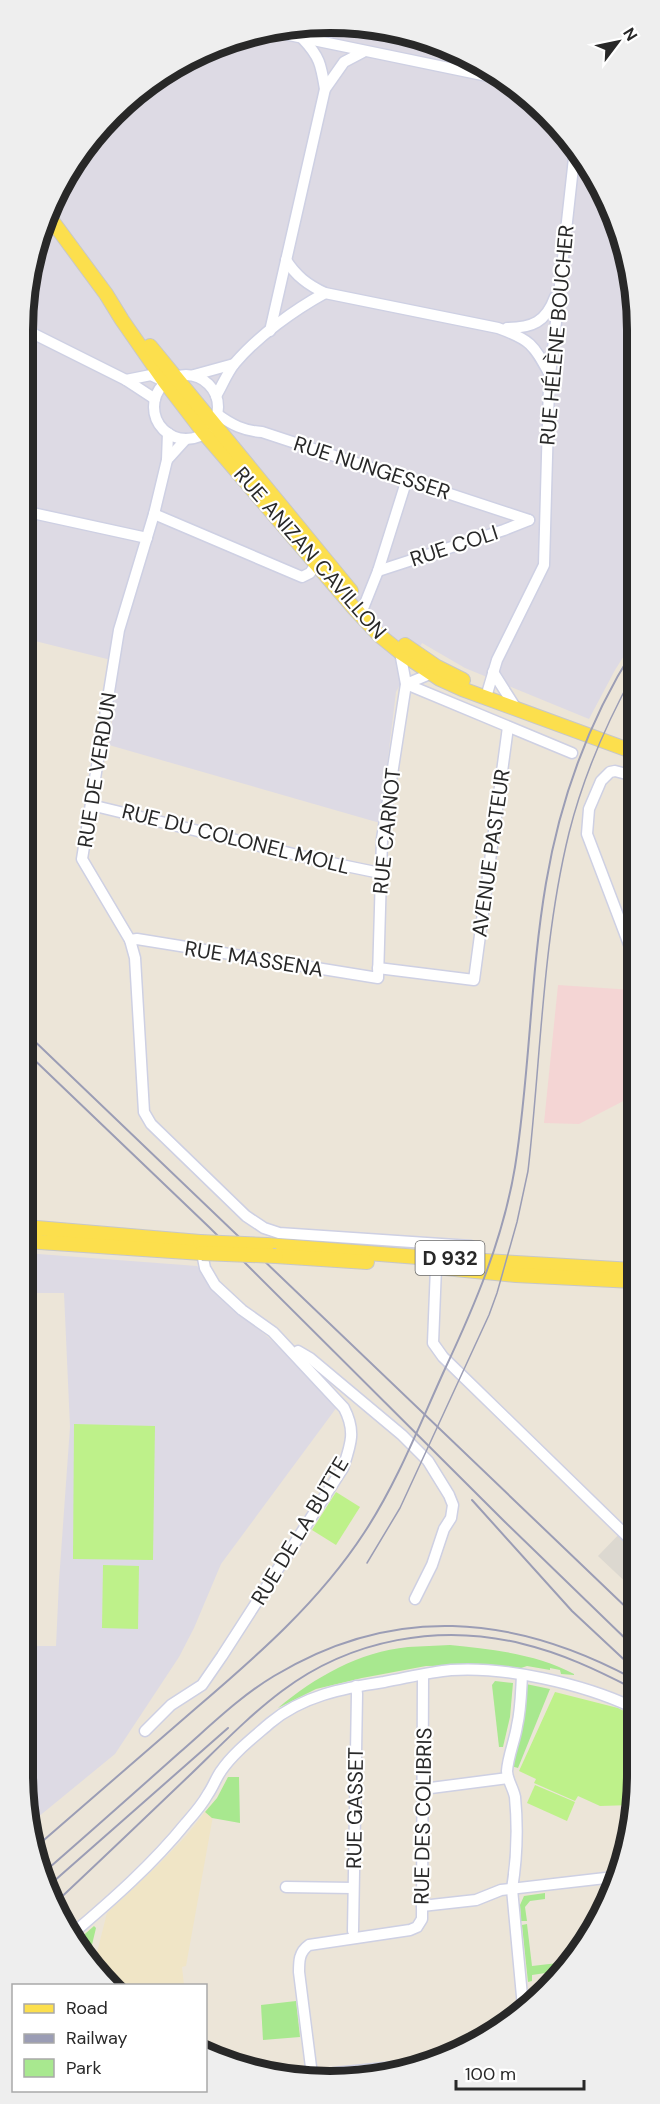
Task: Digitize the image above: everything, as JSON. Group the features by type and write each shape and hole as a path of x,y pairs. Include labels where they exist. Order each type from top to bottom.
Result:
{"main road":[{"path":"54,223 170,379 211,424"},
{"name":"RUE ANIZAN CAVILLON","path":"211,424 384,628 404,645 437,667 468,683 486,697"},
{"name":"RUE ANIZAN CAVILLON","path":"211,424 316,564 379,635 400,652 430,674 462,689 627,749"},
{"name":"D 932","path":"33,1228 201,1247"},
{"name":"D 932","path":"33,1241 482,1260 627,1270"},
{"name":"D 932","path":"272,1250 516,1275 627,1281"}],"street":[{"path":"291,36 481,75"},
{"path":"270,331 325,89 321,61 303,39"},
{"path":"325,89 344,62 363,52"},
{"name":"RUE HÉLÈNE BOUCHER","path":"486,697 497,660 544,565 550,375 559,284 577,165"},
{"path":"286,260 303,281 325,293 498,328 520,336 531,343 550,375"},
{"path":"498,328 525,328 541,319 550,310 559,284"},
{"path":"170,379 154,399 156,418 168,433 186,439 211,424 216,396 234,364 304,304 325,293"},
{"path":"33,334 126,380 154,399"},
{"path":"126,380 151,375 170,379 234,364"},
{"path":"194,375 211,387 216,396"},
{"name":"RUE NUNGESSER","path":"211,424 230,424 248,431 262,432 529,520"},
{"path":"228,443 248,431"},
{"name":"RUE DE VERDUN","path":"168,433 167,460 154,514 120,630 82,859 130,940 135,958 144,1112 150,1124 246,1216 264,1228 279,1233 471,1246 482,1260"},
{"name":"RUE DE VERDUN","path":"167,460 186,439"},
{"path":"364,606 407,479"},
{"path":"33,513 147,538"},
{"path":"154,514 302,577 310,573 316,564"},
{"name":"RUE COLI","path":"378,570 529,520"},
{"name":"RUE CARNOT","path":"378,973 382,839 406,684 400,652"},
{"path":"493,672 518,710"},
{"path":"406,684 430,674"},
{"path":"406,684 572,753"},
{"name":"AVENUE PASTEUR","path":"474,980 508,727"},
{"path":"627,775 615,771 605,776 589,810 587,834 627,939"},
{"name":"RUE DU COLONEL MOLL","path":"91,805 380,873"},
{"name":"RUE MASSENA","path":"130,940 378,973 474,980"},
{"name":"RUE DE LA BUTTE","path":"145,1731 171,1705 202,1685 238,1633 343,1468 352,1442 351,1421 344,1408 273,1332 215,1285 205,1268 201,1247"},
{"path":"436,1267 433,1343 627,1536"},
{"path":"284,1343 310,1358 402,1435 428,1461 448,1495 453,1505 451,1518 444,1529 432,1565 415,1599"},
{"path":"77,1929 152,1860 199,1807 222,1769 272,1722 311,1699 356,1686 451,1670 470,1670 522,1675 592,1691 627,1705"},
{"name":"RUE DES COLIBRIS","path":"311,2070 299,1972 299,1960 304,1948 309,1945 417,1927 422,1919 423,1675"},
{"path":"522,1675 518,1724 507,1767 508,1778 513,1785 517,1825 512,1889 523,1999"},
{"name":"RUE GASSET","path":"353,1931 356,1686"},
{"path":"423,1789 508,1778"},
{"path":"422,1906 471,1900 501,1890 608,1878"},
{"path":"286,1887 353,1888"}],"shaded area":[{"path":"330,33 388,39 444,56 495,83 540,120 577,165 604,216 617,253 624,291 627,330 627,651 589,719 465,668 422,643 396,692 380,823 109,745 119,662 33,640 33,330 36,291 43,253 56,216 83,165 120,120 165,83 216,56 272,39"},
{"path":"558,985 627,990 627,1099 579,1124 544,1123"},
{"path":"33,1254 197,1266 226,1302 296,1361 337,1407 221,1564 179,1657 115,1754 37,1818 33,1774 33,1646 56,1646 70,1427 64,1293 33,1293"},
{"path":"627,1526 627,1583 598,1556"},
{"path":"205,1812 213,1816 186,1966 182,1967 184,1984 120,1984 96,1957 107,1913 186,1836"}],"green space":[{"path":"74,1424 155,1426 153,1560 73,1559"},
{"path":"336,1492 360,1507 336,1545 312,1530"},
{"path":"103,1565 139,1566 138,1629 102,1628"},
{"path":"450,1645 529,1657 560,1667 574,1675 561,1674 560,1670 550,1668 550,1670 527,1666 521,1668 491,1665 426,1666 316,1689 278,1708 322,1676 355,1660 408,1647"},
{"path":"495,1681 513,1683 510,1717 503,1747 499,1747 492,1685"},
{"path":"526,1684 550,1689 518,1768 511,1766"},
{"path":"555,1692 618,1708 627,1712 625,1805 600,1806 578,1796 575,1801 534,1783 536,1779 519,1771"},
{"path":"228,1777 239,1777 240,1823 212,1818 205,1812 217,1798"},
{"path":"535,1785 575,1802 567,1821 527,1803"},
{"path":"545,1893 545,1899 530,1901 525,1907 527,1921 521,1921 520,1905 524,1896"},
{"path":"527,1924 532,1966 559,1963 551,1972 532,1975 532,1981 528,1982 522,1925"},
{"path":"94,1926 96,1928 91,1950 82,1937"},
{"path":"296,2001 300,2037 263,2040 261,2005"}],"tram line":[{"path":"367,1563 400,1508 497,1293 517,1222 528,1171 553,916 569,833 596,751 627,687"}],"railway":[{"path":"41,1842 241,1669 286,1627 346,1558 376,1514 397,1474 477,1296 503,1220 510,1194 520,1132 541,918 552,852 559,821 578,762 603,704 627,661"},
{"path":"33,1040 627,1608"},
{"path":"33,1059 210,1228 627,1640"},
{"path":"472,1500 572,1611 627,1662"},
{"path":"49,1868 249,1693 274,1676 319,1653 363,1637 408,1628 453,1626 497,1630 542,1641 587,1657 627,1676"},
{"path":"61,1898 259,1710 309,1673 337,1659 397,1640 460,1635 492,1638 551,1652 627,1686"},
{"path":"54,1881 228,1728"}]}
